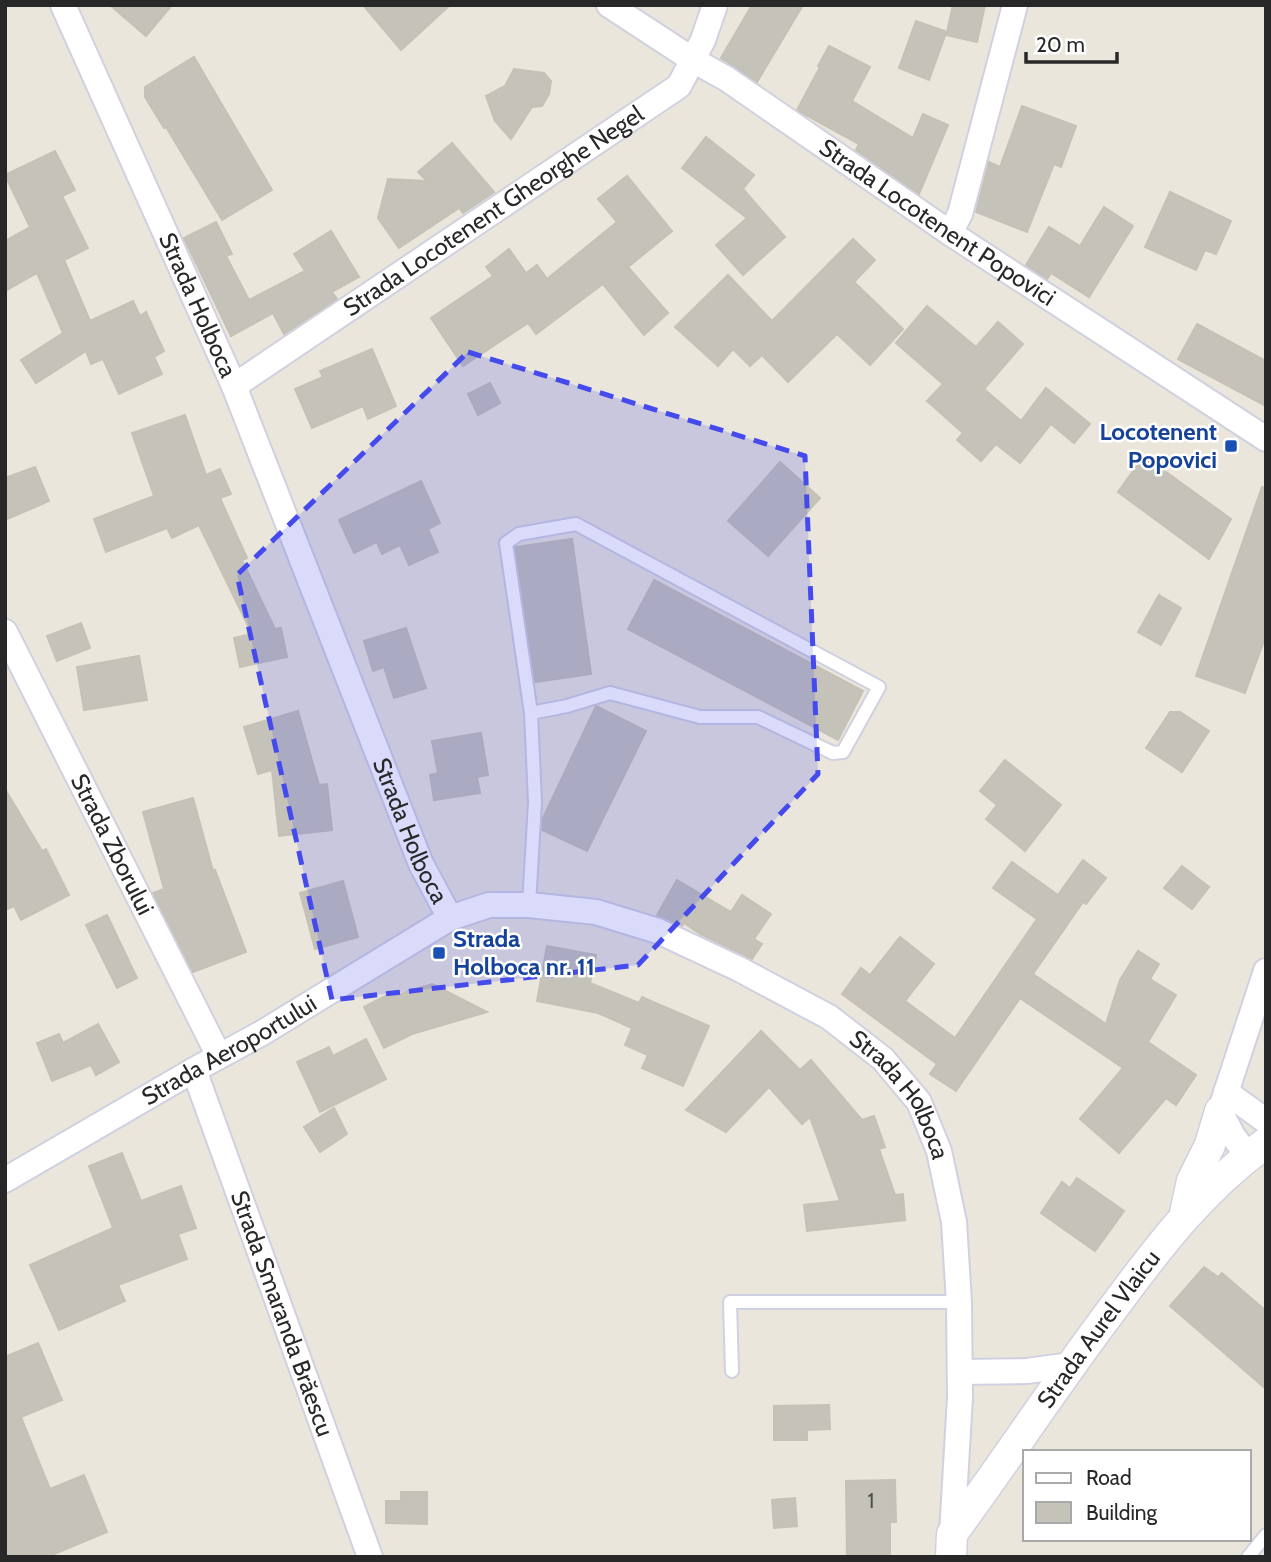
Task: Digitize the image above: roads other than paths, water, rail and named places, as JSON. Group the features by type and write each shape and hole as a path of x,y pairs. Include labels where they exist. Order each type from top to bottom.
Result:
{"street":[{"name":"Strada Holboca","path":"63,5 234,386 421,864 450,918 489,905 529,905 596,912 658,931 739,969 829,1017 883,1059 919,1102 939,1151 954,1222 960,1372 952,1545"},
{"name":"Strada Locotenent Popovici","path":"609,5 727,79 950,233 1266,439"},
{"name":"Strada Locotenent Gheorghe Negel","path":"234,386 679,86 703,40 715,5"},
{"path":"950,233 960,214 1015,5"},
{"name":"Strada Zborului","path":"5,632 219,1056"},
{"name":"Strada Aeroportului","path":"5,1180 262,1033 450,918"},
{"path":"1184,1217 1192,1181 1210,1145 1266,971"},
{"name":"Strada Smaranda Brăescu","path":"194,1070 370,1557"},
{"path":"1223,1101 1266,1121"},
{"path":"1223,1101 1233,1136 1257,1149"},
{"name":"Strada Aurel Vlaicu","path":"952,1545 1071,1365 1158,1247 1213,1186 1257,1149"},
{"path":"960,1372 1027,1371 1071,1365"}],"lane":[{"path":"529,905 535,802 531,713 506,543 519,534 576,524 879,687 843,752 833,753 758,717 700,718 610,693 531,713"},
{"path":"732,1371 730,1302 959,1302"},
{"path":"1248,1557 1266,1535"}],"place":[{"name":"Locotenent Popovici","path":"1231,446"},
{"name":"Strada Holboca nr. 11","path":"439,953"}]}
